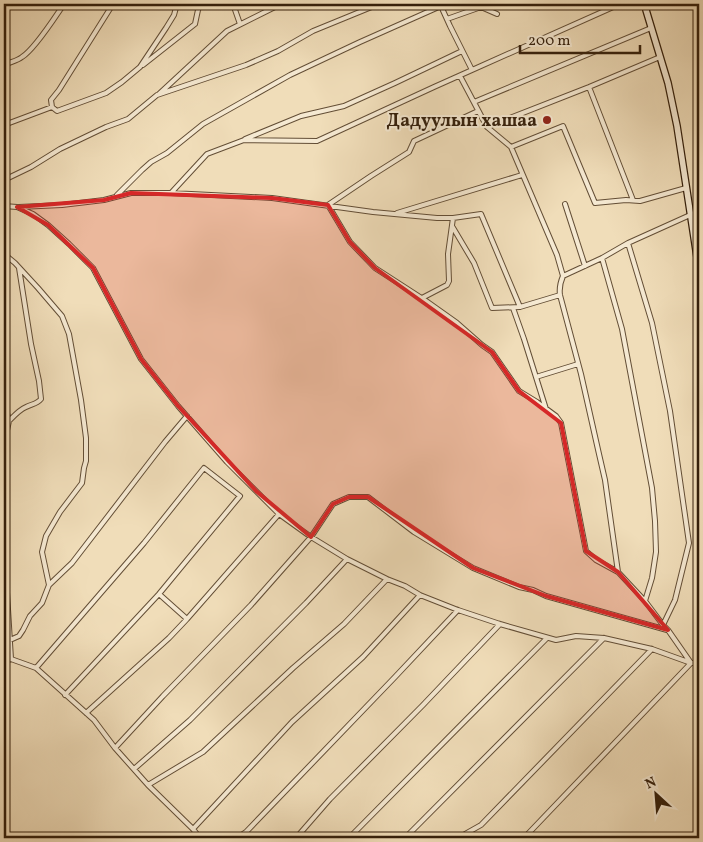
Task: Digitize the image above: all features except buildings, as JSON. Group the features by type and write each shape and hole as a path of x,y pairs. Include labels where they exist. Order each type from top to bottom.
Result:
{"street":[{"path":"4,65 28,53 64,4"},
{"path":"113,4 51,100 52,107 57,112 106,93 122,82 195,24 201,4"},
{"path":"140,67 174,15 177,4"},
{"path":"233,4 240,24"},
{"path":"4,180 31,167 60,149 106,127 128,119 227,32 281,4"},
{"path":"157,95 246,65 278,51 313,31 379,4"},
{"path":"244,140 317,142 620,4"},
{"path":"646,4 646,10 668,83 677,126 699,270"},
{"path":"698,4 699,8"},
{"path":"116,196 151,162 167,153 203,124 290,76 441,5 472,70"},
{"path":"447,20 480,7 497,14"},
{"path":"474,102 652,28"},
{"path":"171,193 207,154 301,116 344,106 413,75 462,50"},
{"path":"487,127 660,57"},
{"path":"460,76 487,127 511,147 564,276"},
{"path":"588,86 633,200"},
{"path":"4,125 52,107"},
{"path":"328,205 409,152 414,141 478,111"},
{"path":"511,147 563,126 594,202 640,201 686,188"},
{"path":"394,214 522,175"},
{"path":"4,206 62,205 104,200 131,193 171,193 272,198 437,218 481,214 520,307"},
{"path":"565,204 585,266"},
{"path":"328,205 350,242 375,268 457,323 492,352 520,391 546,409 561,423 586,551 596,560 618,572 645,601 691,663"},
{"path":"17,207 33,214 48,225 93,268 141,359 187,416 227,462 279,514 311,537 347,559 420,595 500,624 556,640 576,636 604,638 652,649 691,663 699,663"},
{"path":"618,572 604,480 559,288 564,276 628,243 699,211"},
{"path":"422,298 447,285 449,282 448,254 453,218"},
{"path":"452,226 474,263 492,308 520,307 560,296"},
{"path":"628,243 652,323 670,411 689,543 675,600 662,625"},
{"path":"4,254 38,288 62,316 69,334 80,392 86,438 86,461 82,483 60,512 46,536 42,552 49,585"},
{"path":"602,258 622,329 652,488 656,552 652,578 645,601"},
{"path":"9,421 17,412 39,402 41,399 19,268"},
{"path":"513,308 546,409"},
{"path":"536,377 578,364"},
{"path":"4,401 9,421 4,444"},
{"path":"10,640 19,636 30,616 42,603 49,585 72,563 187,416"},
{"path":"36,668 144,543 204,468 240,496 159,594 66,695"},
{"path":"115,748 251,605 311,537 333,504 349,497 368,497 414,532 473,568 546,596 668,630"},
{"path":"86,713 168,638 279,514"},
{"path":"4,543 11,659"},
{"path":"134,769 190,720 306,604 347,559"},
{"path":"148,785 203,752 293,668 344,624 387,579"},
{"path":"159,594 186,619"},
{"path":"193,829 292,722 363,657 420,595"},
{"path":"237,838 246,832 458,610"},
{"path":"296,838 330,799 500,624"},
{"path":"349,838 547,638"},
{"path":"405,838 604,638"},
{"path":"461,838 480,825 652,649"},
{"path":"4,662 11,659 36,668 94,720 115,748 148,785 200,838"},
{"path":"524,838 691,663"}],"highlighted area":[{"path":"131,193 272,198 328,205 350,242 375,268 492,352 519,391 561,423 586,551 618,572 668,630 546,596 473,568 368,497 349,497 333,504 311,537 256,491 178,406 141,359 93,268 48,225 17,207 104,200"}],"place":[{"name":"Дадуулын хашаа","path":"547,120"}]}
